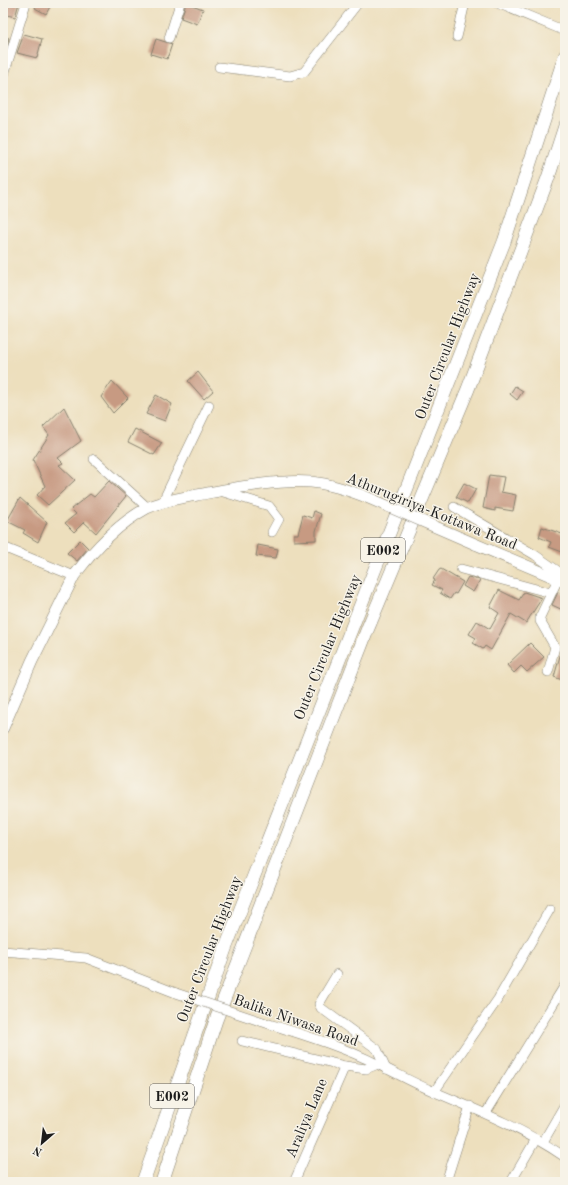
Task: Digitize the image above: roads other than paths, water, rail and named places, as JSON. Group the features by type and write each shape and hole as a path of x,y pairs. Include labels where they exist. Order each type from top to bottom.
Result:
{"highway":[{"name":"Outer Circular Highway","path":"143,1182 225,949 499,256 565,56"},
{"name":"Outer Circular Highway","path":"162,1182 216,1020 368,628 468,389 548,178 565,126"}],"main road":[{"name":"Athurugiriya-Kottawa Road","path":"3,728 32,661 74,576 83,563 116,530 148,508 162,503 220,491 255,486 310,482 324,484 364,496 475,544 563,579"}],"street":[{"path":"3,78 26,3"},
{"path":"169,38 180,3"},
{"path":"219,66 290,76 304,72 358,3"},
{"path":"457,37 465,3"},
{"path":"497,3 565,30"},
{"path":"162,503 209,405"},
{"path":"94,458 148,508"},
{"path":"220,491 269,506 279,519 272,532"},
{"path":"454,507 535,555 563,579 551,593 541,613 540,621 555,647 548,672"},
{"path":"3,547 74,576"},
{"path":"461,569 551,593"},
{"path":"434,1092 498,999 550,909"},
{"name":"Balika Niwasa Road","path":"3,951 86,958 176,993 323,1042 382,1066 434,1092 486,1113 539,1140 565,1157"},
{"path":"242,1041 344,1066 366,1068 382,1066 377,1049 319,1004 337,974"},
{"path":"486,1113 565,985"},
{"name":"Araliya Lane","path":"294,1182 344,1066"},
{"path":"512,1182 539,1140 565,1104"},
{"path":"446,1182 470,1106"}]}
